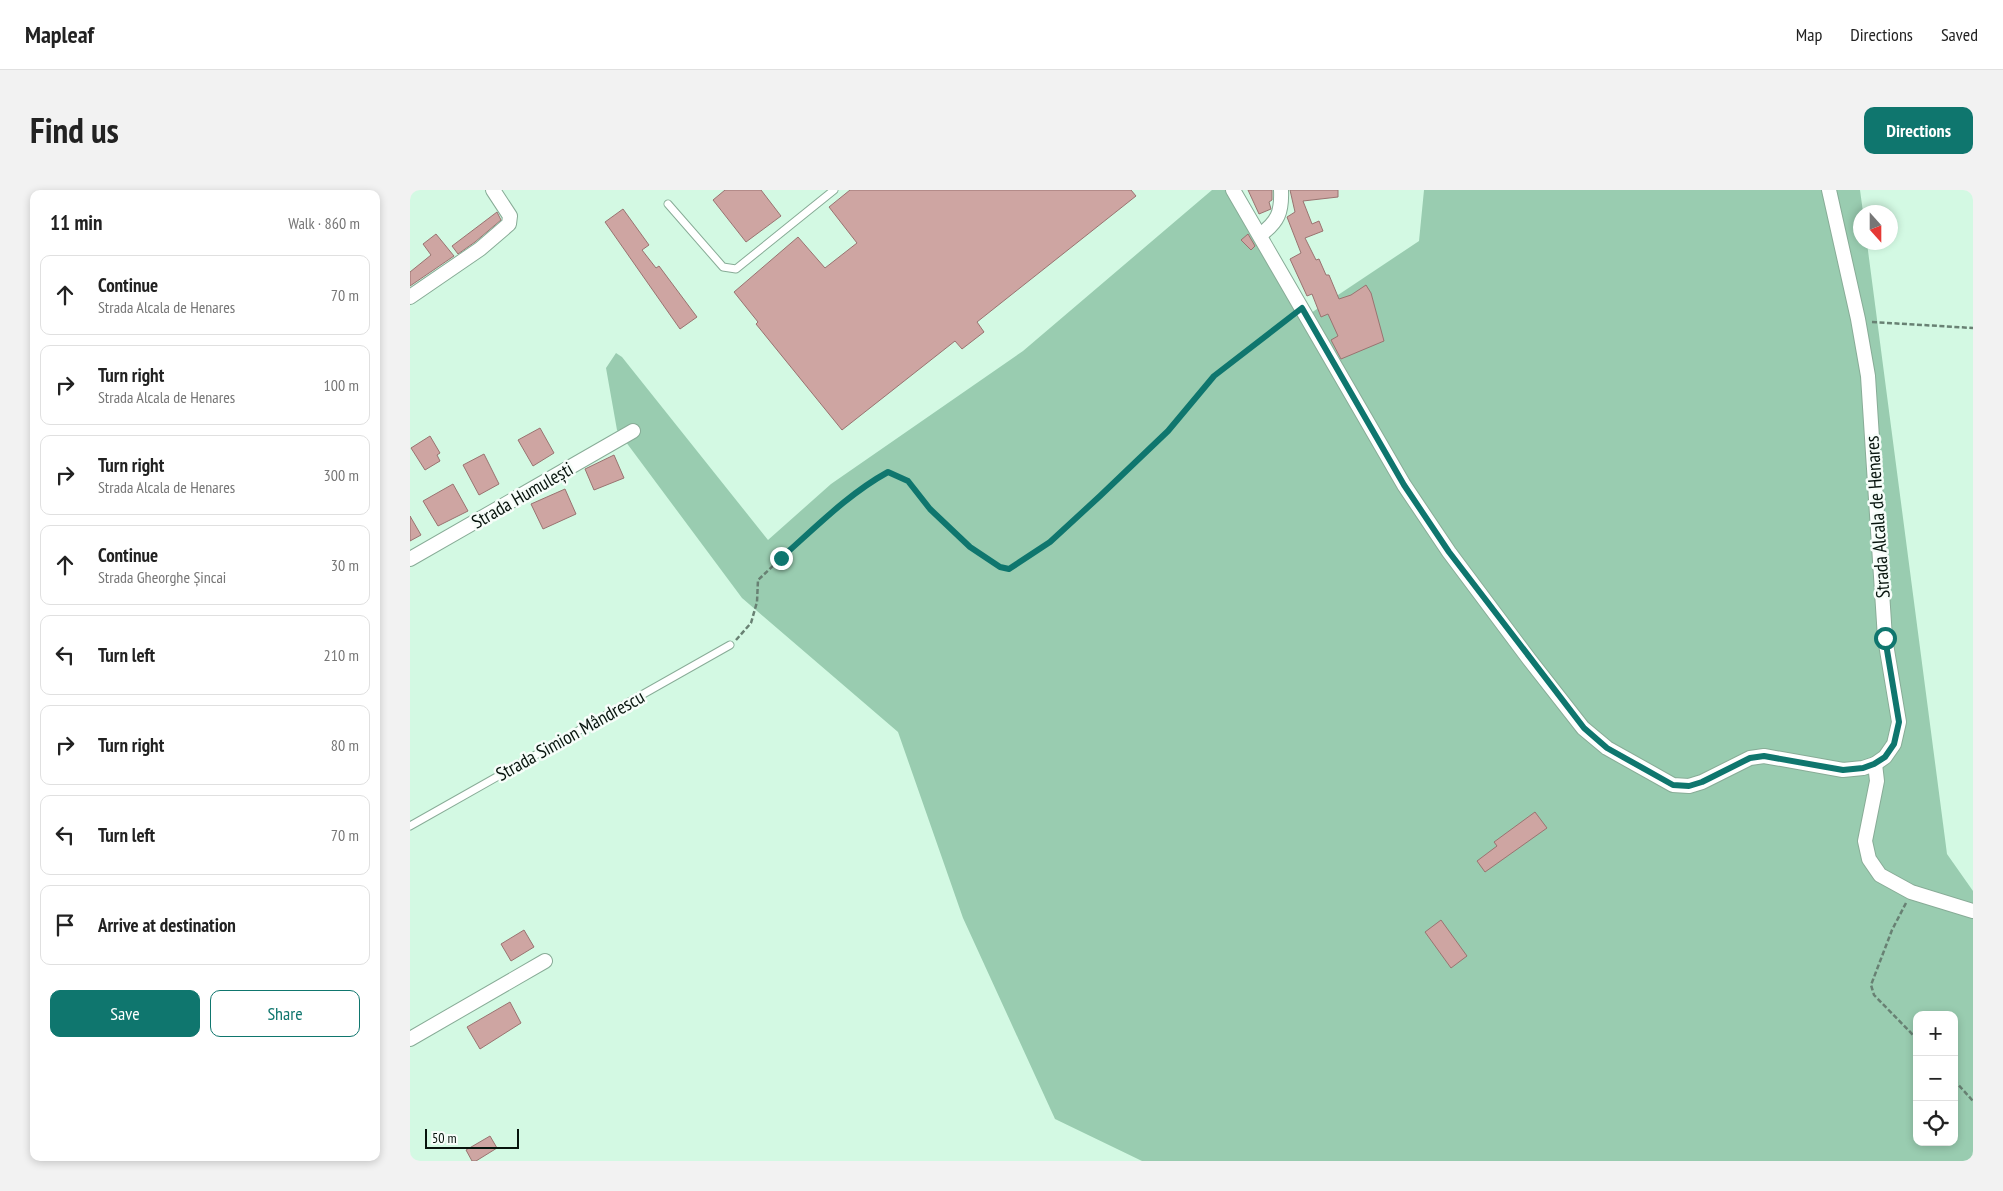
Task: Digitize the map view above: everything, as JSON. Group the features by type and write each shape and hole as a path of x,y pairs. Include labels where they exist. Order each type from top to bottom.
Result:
{"street":[{"path":"410,297 480,250 509,224 510,216 493,190"},
{"path":"1233,190 1404,485 1449,552 1584,728 1607,748 1673,785 1689,786 1702,782 1750,758 1764,756 1843,770 1863,768 1874,764 1877,781 1865,842 1869,859 1880,875 1911,892 1973,911"},
{"path":"1260,235 1272,227 1278,217 1282,204 1281,190"},
{"name":"Strada Alcala de Henares","path":"1830,190 1858,319 1868,376 1885,638 1899,722 1894,744 1885,757 1874,764"},
{"name":"Strada Humulești","path":"410,559 633,431"},
{"path":"410,1039 546,961"}],"lane":[{"path":"668,204 722,267 736,269 834,190"},
{"name":"Strada Simion Mândrescu","path":"410,826 730,645"}],"path":[{"path":"730,645 751,623 757,602 758,580 833,511 870,482 888,472 908,481 930,509 970,547 1000,567 1009,569 1050,542 1100,496 1168,431 1214,376 1302,308"},
{"path":"1858,319 1873,323 1973,328"},
{"path":"1911,892 1892,930 1871,985 1874,995 1913,1035"},
{"path":"1958,1084 1973,1101"}],"green space":[{"path":"1212,190 1227,190 1302,319 1419,241 1424,190 1860,190 1862,205 1853,205 1853,250 1868,250 1947,854 1973,891 1973,1161 1142,1161 1055,1119 963,918 898,732 742,598 617,430 606,368 616,353 622,357 768,540 831,484 1023,351"}],"building":[{"path":"725,190 761,190 781,216 746,242 713,200"},
{"path":"850,190 1131,190 1136,196 977,322 984,332 962,349 955,341 842,430 756,324 758,322 734,292 798,237 825,268 857,243 829,207"},
{"path":"1248,190 1272,190 1272,200 1269,202 1271,209 1259,214"},
{"path":"1290,190 1338,190 1338,197 1303,201 1312,224 1319,221 1323,231 1305,238 1316,260 1319,259 1326,275 1329,275 1339,299 1351,295 1366,285 1371,293 1384,341 1341,359 1331,340 1338,336 1328,314 1321,317 1312,294 1307,296 1290,259 1301,253 1287,217 1295,212"},
{"path":"623,209 649,245 642,250 656,268 659,266 697,317 680,329 605,222"},
{"path":"497,212 501,220 458,254 452,246"},
{"path":"436,234 454,256 410,286 410,272 431,255 423,244"},
{"path":"1248,234 1255,246 1251,250 1241,240"},
{"path":"540,428 554,453 533,466 518,440"},
{"path":"430,436 440,453 437,455 440,461 425,470 411,448"},
{"path":"484,454 499,484 479,495 463,465"},
{"path":"614,455 624,478 594,490 585,469"},
{"path":"453,484 468,511 438,526 423,501"},
{"path":"565,489 576,514 543,529 531,504"},
{"path":"410,516 421,535 410,541"},
{"path":"1535,812 1547,828 1485,872 1477,861 1497,846 1494,842"},
{"path":"1441,920 1467,956 1451,968 1425,932"},
{"path":"524,930 534,947 511,961 501,944"},
{"path":"510,1002 521,1023 480,1049 467,1027"},
{"path":"490,1136 497,1148 476,1161 472,1161 466,1150"}],"route":[{"path":"781,558 833,511 870,482 888,472 908,481 930,509 970,547 1000,567 1009,569 1050,542 1100,496 1168,431 1214,376 1302,308 1404,485 1449,552 1529,659 1584,728 1607,748 1673,785 1689,786 1702,782 1750,758 1764,756 1843,770 1863,768 1874,764 1885,757 1894,744 1899,722 1885,638"}]}
